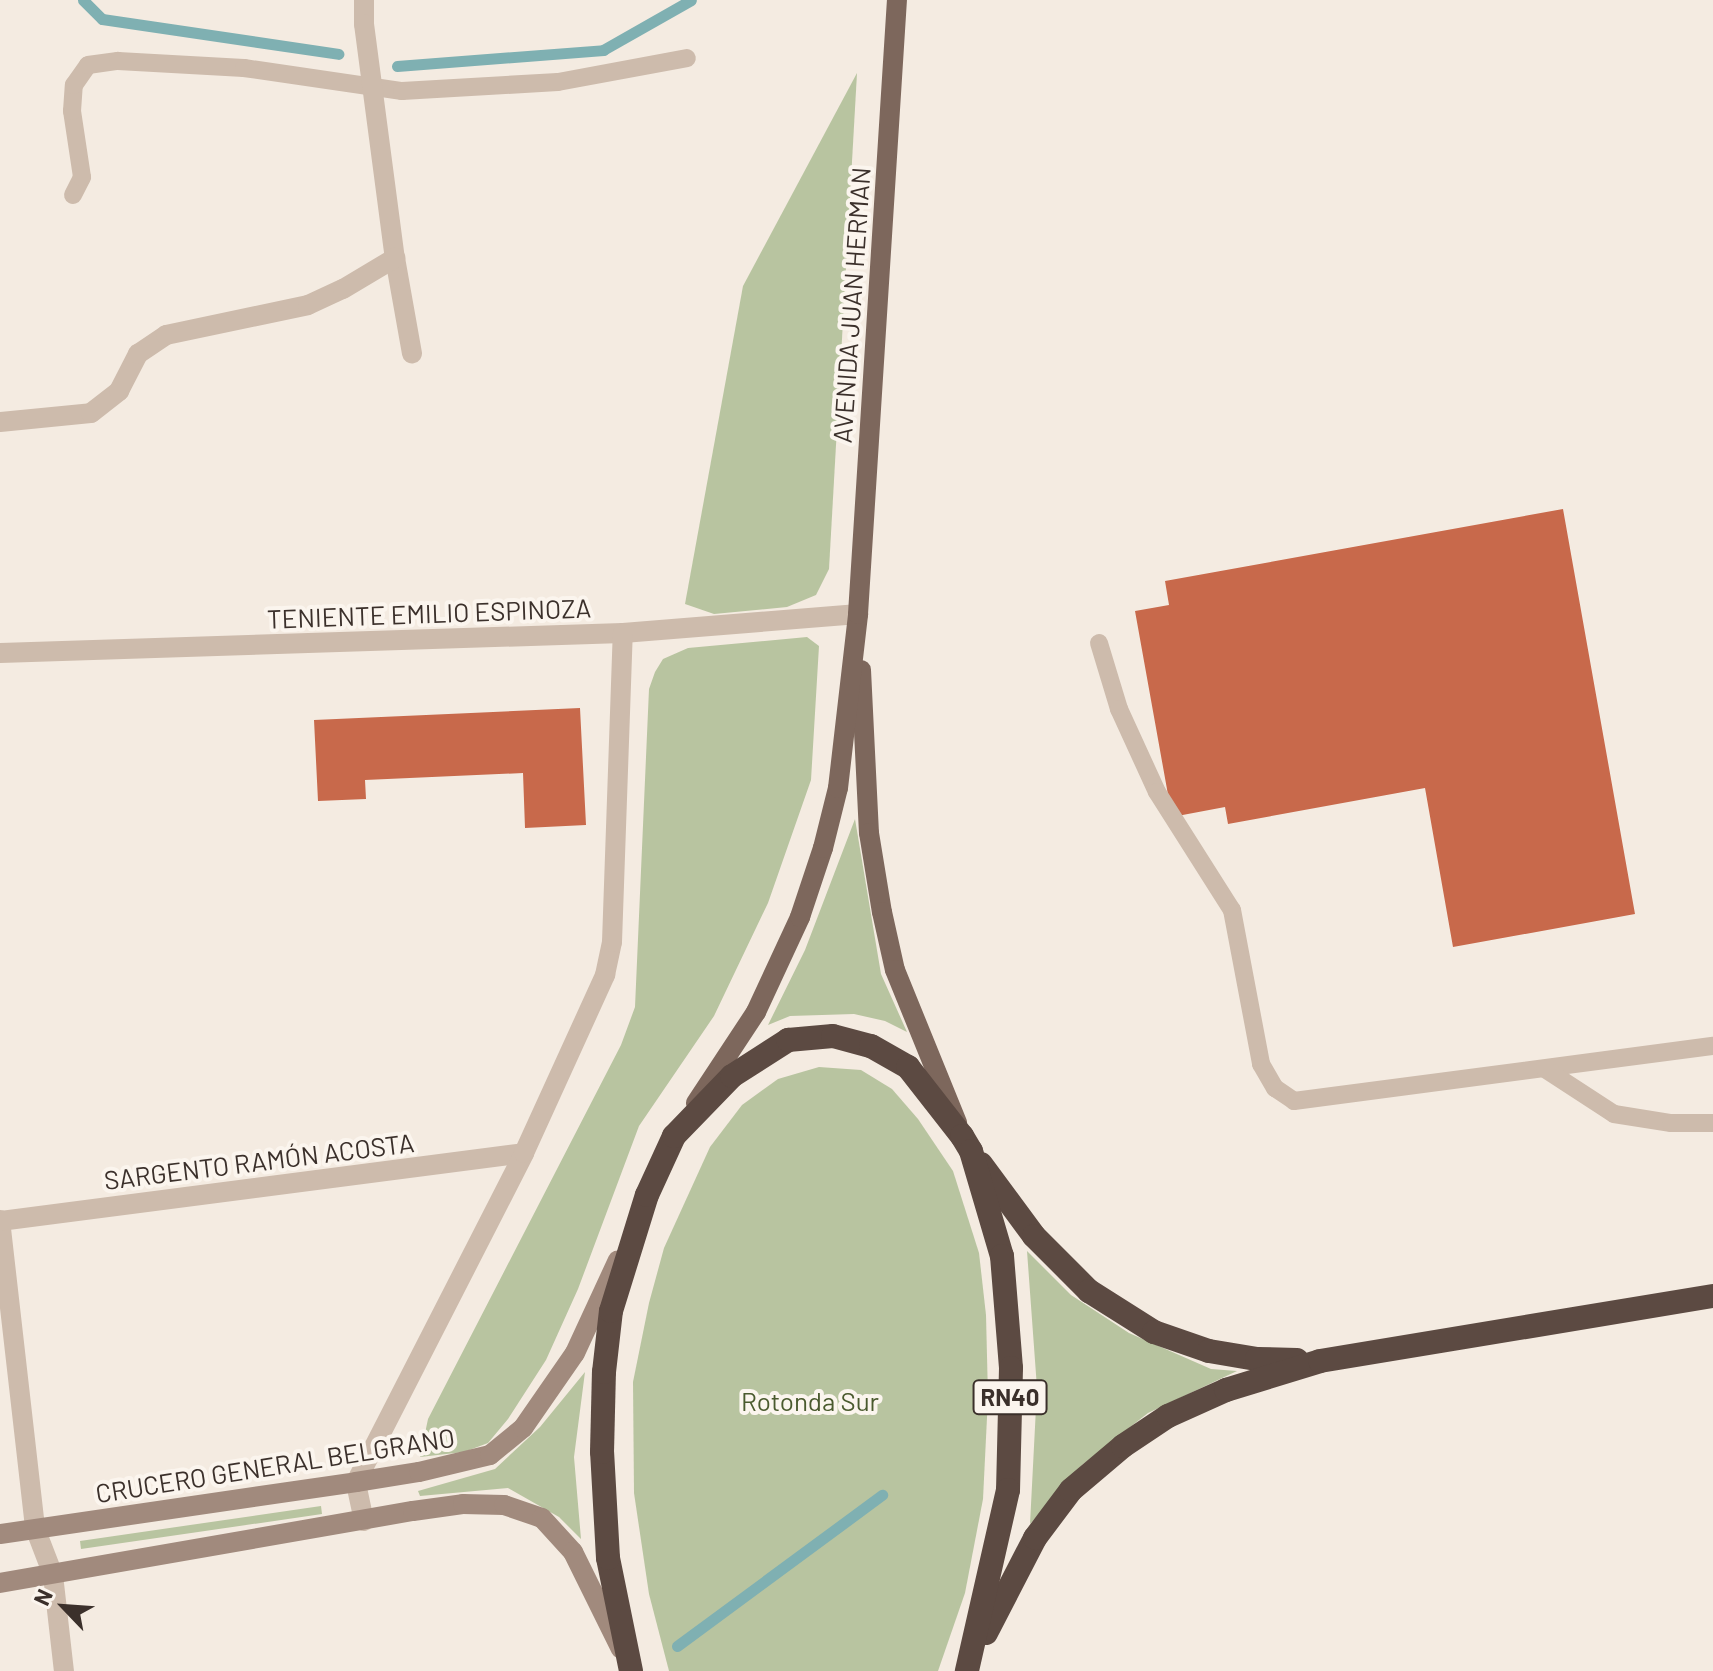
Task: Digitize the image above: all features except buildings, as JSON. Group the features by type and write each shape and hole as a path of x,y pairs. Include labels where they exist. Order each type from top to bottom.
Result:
{"highway":[{"name":"RN40","path":"629,1665 608,1558 602,1452 604,1372 611,1311 647,1195 674,1136 732,1076 788,1040 833,1036 871,1046 908,1067 1034,1236 1089,1291 1154,1332 1209,1351 1245,1357 1320,1361"},
{"name":"RN40","path":"967,1143 1002,1256 1011,1368 1008,1490 969,1667"},
{"name":"RN40","path":"969,1667 1035,1538 1071,1490 1123,1446 1168,1416 1226,1390 1320,1361 1713,1296"}],"main road":[{"name":"AVENIDA JUAN HERMAN","path":"674,1136 756,1012 800,917 823,848 838,788 858,614 897,0"},
{"name":"AVENIDA JUAN HERMAN","path":"858,614 869,833 882,912 895,970 967,1143"}],"street":[{"path":"364,0 395,258 412,353"},
{"path":"0,422 91,413 119,391 138,354 166,335 308,305 343,289 395,258"},
{"name":"TENIENTE EMILIO ESPINOZA","path":"0,653 623,633 858,614"},
{"path":"364,1521 356,1482 524,1153 608,964 612,942 623,633"},
{"name":"SARGENTO RAMÓN ACOSTA","path":"0,1221 524,1153"},
{"name":"CRUCERO GENERAL BELGRANO","path":"0,1534 419,1472 490,1455 523,1428 575,1353 647,1195"},
{"path":"0,1221 35,1528 53,1575 64,1671"},
{"path":"0,1583 463,1504 504,1505 542,1518 573,1552 629,1665"}],"lane":[{"path":"73,195 82,177 72,111 74,85 88,65 118,61 244,68 402,91 558,82 687,58"},
{"path":"1099,643 1119,709 1157,792 1232,910 1261,1064 1275,1088 1294,1101 1713,1046"},
{"path":"1545,1069 1614,1114 1671,1123 1713,1123"}],"green space":[{"path":"857,73 829,569 816,595 787,607 714,614 685,604 743,286"},
{"path":"807,637 819,646 811,780 768,903 714,1016 639,1126 578,1289 546,1360 508,1419 488,1443 464,1452 420,1457 428,1419 621,1045 635,1007 649,689 655,672 663,659 688,648"},
{"path":"855,819 881,974 907,1032 885,1021 854,1014 790,1016 768,1025 805,950"},
{"name":"Rotonda Sur","path":"819,1067 861,1070 892,1089 918,1119 953,1171 979,1253 986,1315 988,1397 983,1499 965,1593 938,1671 669,1671 649,1594 634,1493 633,1382 649,1303 664,1248 710,1147 742,1105 778,1079"},
{"path":"1027,1251 1071,1295 1129,1333 1211,1369 1237,1371 1148,1413 1082,1465 1030,1524 1037,1388"},
{"path":"585,1372 574,1457 581,1539 559,1517 508,1488 420,1496 418,1491 495,1469 540,1427"},
{"path":"321,1506 322,1514 81,1549 80,1541"}],"waterway":[{"path":"83,0 102,19 338,54"},
{"path":"397,66 603,50 691,0"},
{"path":"677,1646 882,1495"}]}
